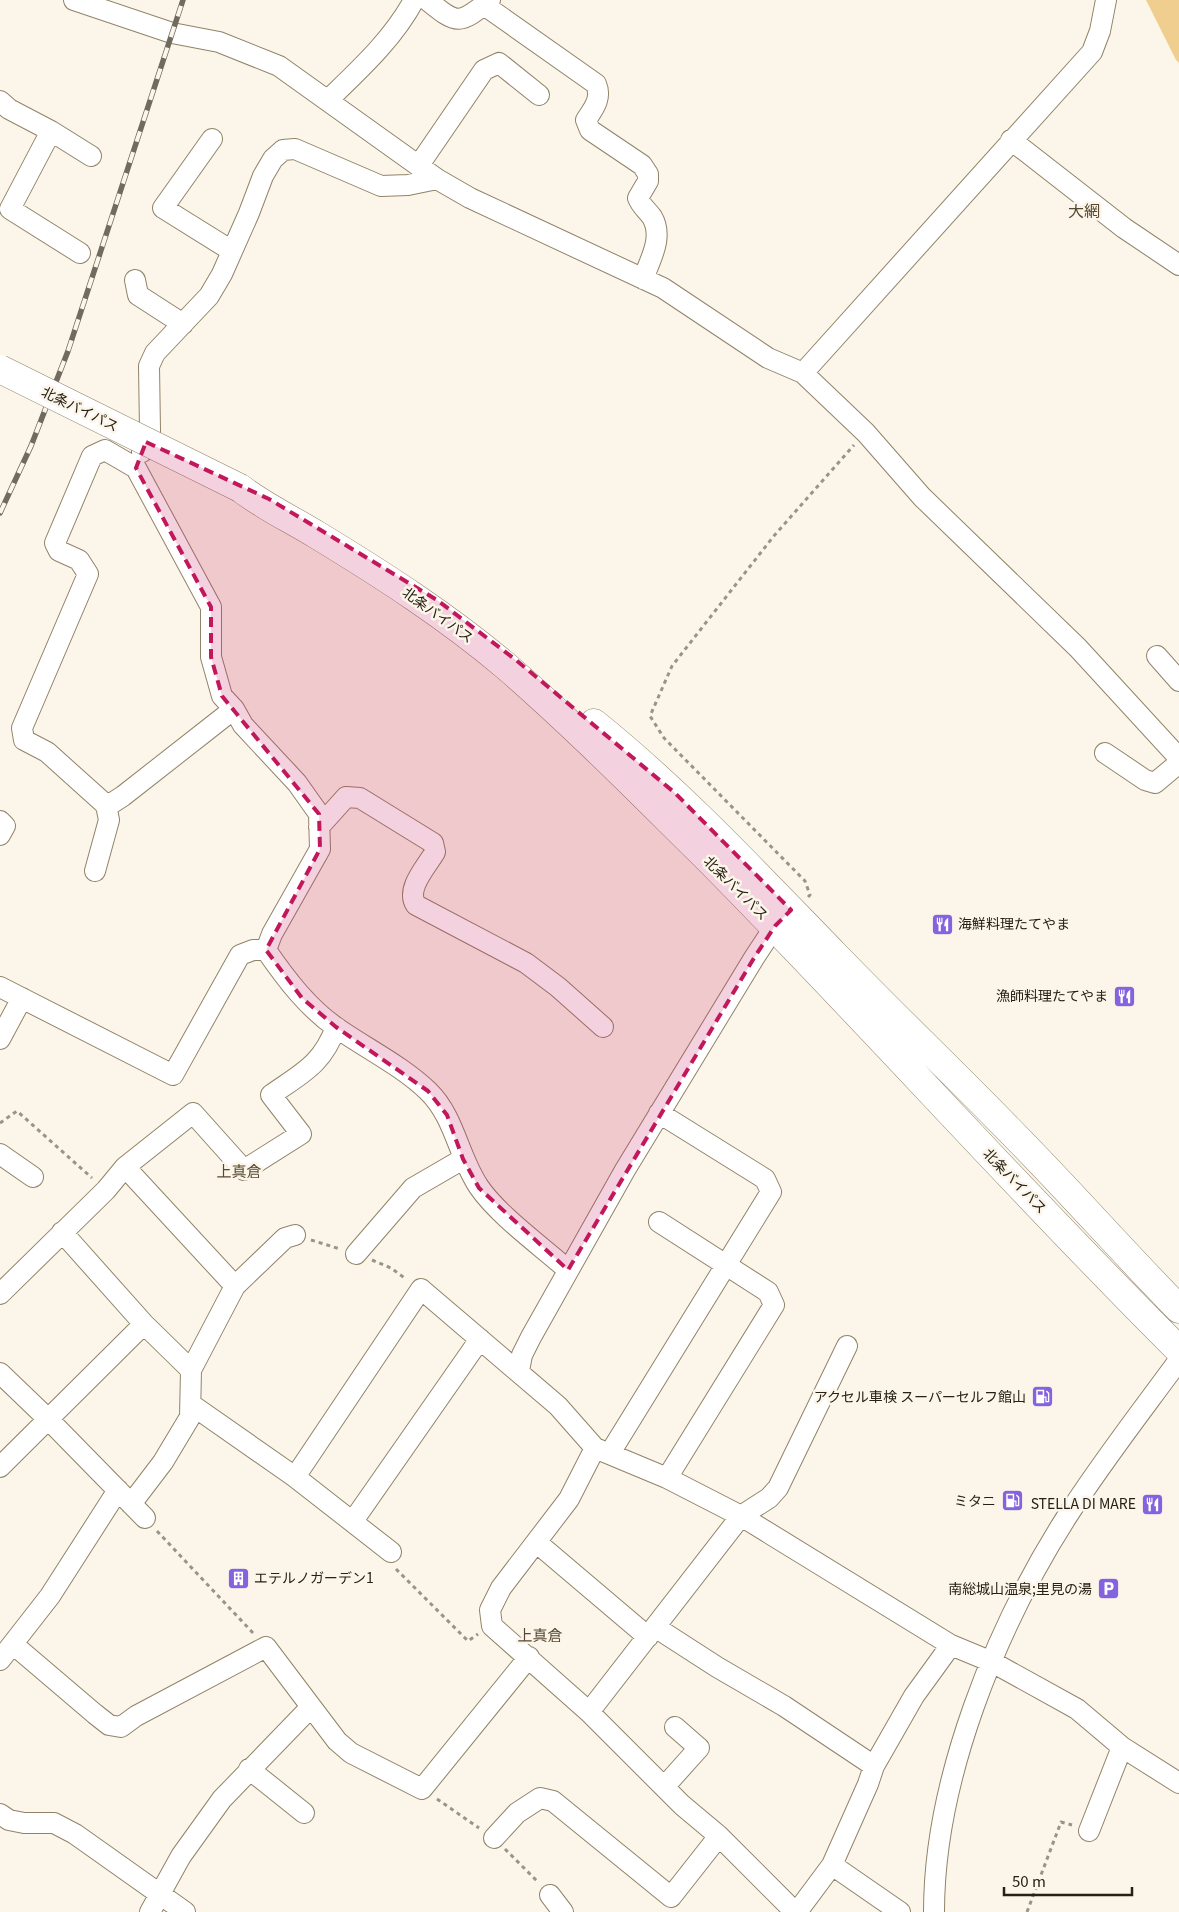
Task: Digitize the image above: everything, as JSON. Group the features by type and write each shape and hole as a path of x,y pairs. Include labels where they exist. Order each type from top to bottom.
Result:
{"highway":[{"name":"北条バイパス","path":"0,369 240,488 269,499 353,546 438,600 482,633 640,762 717,833 783,918 1118,1289 1179,1350"},
{"name":"北条バイパス","path":"783,918 1020,1141 1109,1238 1179,1309"}],"street":[{"path":"74,0 172,33 219,42 279,66 437,179 470,198 663,288 768,358 803,373 866,433 922,497 1078,648 1179,758"},
{"path":"328,100 375,54 406,14 414,0"},
{"path":"427,0 452,19 461,19 487,3 596,84 599,92 595,107 586,120 590,130 642,164 648,174 648,182 638,198 653,218 658,238 643,279"},
{"path":"803,373 1092,52 1108,1"},
{"path":"419,165 484,70 499,63 539,95"},
{"path":"0,101 9,109 51,131 91,156"},
{"path":"51,131 10,209 80,253"},
{"path":"212,139 163,208 232,251"},
{"path":"1011,140 1124,228 1179,266"},
{"path":"136,468 150,431 149,366 155,353 209,296 232,251 262,176 273,159 283,150 295,149 381,186 408,185 437,179"},
{"path":"135,280 138,295 183,324"},
{"path":"95,871 109,820 106,807 47,752 24,740 22,728 88,574 79,560 59,551 55,543 92,456 105,450 136,468 212,607 211,657 222,696 234,709 243,726 297,783 319,814 320,849 272,934 266,950"},
{"path":"1157,656 1179,681"},
{"path":"106,807 123,796 234,709"},
{"path":"1105,753 1145,780 1155,783 1179,763"},
{"path":"320,827 346,797 360,798 433,843 435,852 412,891 412,900 416,905 526,963 558,987 603,1027"},
{"path":"0,821 5,826 0,835"},
{"path":"519,1371 522,1355 568,1270 659,1114 783,918"},
{"path":"0,987 173,1075 240,955 253,950 266,950"},
{"path":"266,950 302,998 336,1027 428,1091 447,1115 463,1159 479,1188 503,1214 568,1270"},
{"path":"0,1039 22,998"},
{"path":"0,1294 106,1190 126,1167 193,1113 244,1170 301,1134 271,1095 314,1064 328,1048 336,1027"},
{"path":"659,1114 765,1179 771,1192 727,1266 603,1450 569,1499 501,1588 490,1610 492,1626 589,1712 664,1787 719,1836 796,1912 832,1865 874,1766 914,1696 951,1645"},
{"path":"0,1154 33,1177"},
{"path":"356,1254 413,1188 463,1159"},
{"path":"126,1167 235,1286"},
{"path":"659,1222 768,1292 774,1304 667,1478"},
{"path":"62,1232 144,1324 191,1370"},
{"path":"0,1660 14,1645 125,1497 163,1462 190,1417 192,1405 191,1370 235,1286 285,1238 294,1235"},
{"path":"295,1477 421,1289 519,1371 603,1450 667,1478 741,1516 951,1645 992,1662 1078,1709 1122,1748 1179,1784"},
{"path":"0,1466 50,1420 144,1324"},
{"path":"352,1521 480,1339"},
{"path":"589,1712 741,1516 769,1498 778,1488 846,1346"},
{"path":"934,1912 936,1873 952,1782 966,1730 992,1662 1026,1589 1067,1517 1179,1360"},
{"path":"0,1373 50,1420 145,1518"},
{"path":"192,1405 295,1477 391,1552"},
{"path":"536,1542 652,1632 784,1706 874,1766"},
{"path":"14,1645 109,1725 121,1727 136,1716 266,1647 337,1742 351,1753 422,1789 529,1657"},
{"path":"154,1903 181,1856 222,1799 310,1708"},
{"path":"664,1787 699,1748 675,1727"},
{"path":"1089,1832 1122,1748"},
{"path":"249,1769 304,1813"},
{"path":"494,1838 517,1813 540,1798 554,1801 671,1897 719,1836"},
{"path":"0,1814 9,1820 24,1823 54,1823 68,1830 154,1903 185,1912"},
{"path":"832,1865 880,1906 900,1912"},
{"path":"550,1895 563,1912"}],"path":[{"path":"805,881 664,738 650,716 672,666 678,658 773,537 866,433"},
{"path":"0,1123 17,1111 106,1190"},
{"path":"145,1518 266,1647"},
{"path":"391,1552 389,1563 468,1641 492,1626"},
{"path":"422,1789 494,1838 550,1895"},
{"path":"1027,1912 1061,1822 1089,1832"}],"highlighted area":[{"path":"146,442 269,499 437,600 516,660 675,793 791,910 775,926 754,958 568,1270 479,1188 463,1159 447,1115 428,1091 336,1027 302,998 266,950 320,849 319,814 222,696 211,657 211,607 136,468"}],"shaded area":[{"path":"1146,0 1179,0 1179,63 1176,60"}],"railway":[{"path":"0,513 31,446 68,351 183,0"}],"place":[{"name":"海鮮料理たてやま","path":"942,924"},
{"name":"漁師料理たてやま","path":"1124,996"},
{"name":"アクセル車検 スーパーセルフ館山","path":"1042,1397"},
{"name":"ミタニ","path":"1012,1501"},
{"name":"STELLA DI MARE","path":"1152,1504"},
{"name":"エテルノガーデン1","path":"238,1578"},
{"name":"南総城山温泉;里見の湯","path":"1108,1589"}],"district":[{"name":"大網","path":"1084,211"},
{"name":"上真倉","path":"239,1172"},
{"name":"上真倉","path":"540,1636"}]}
